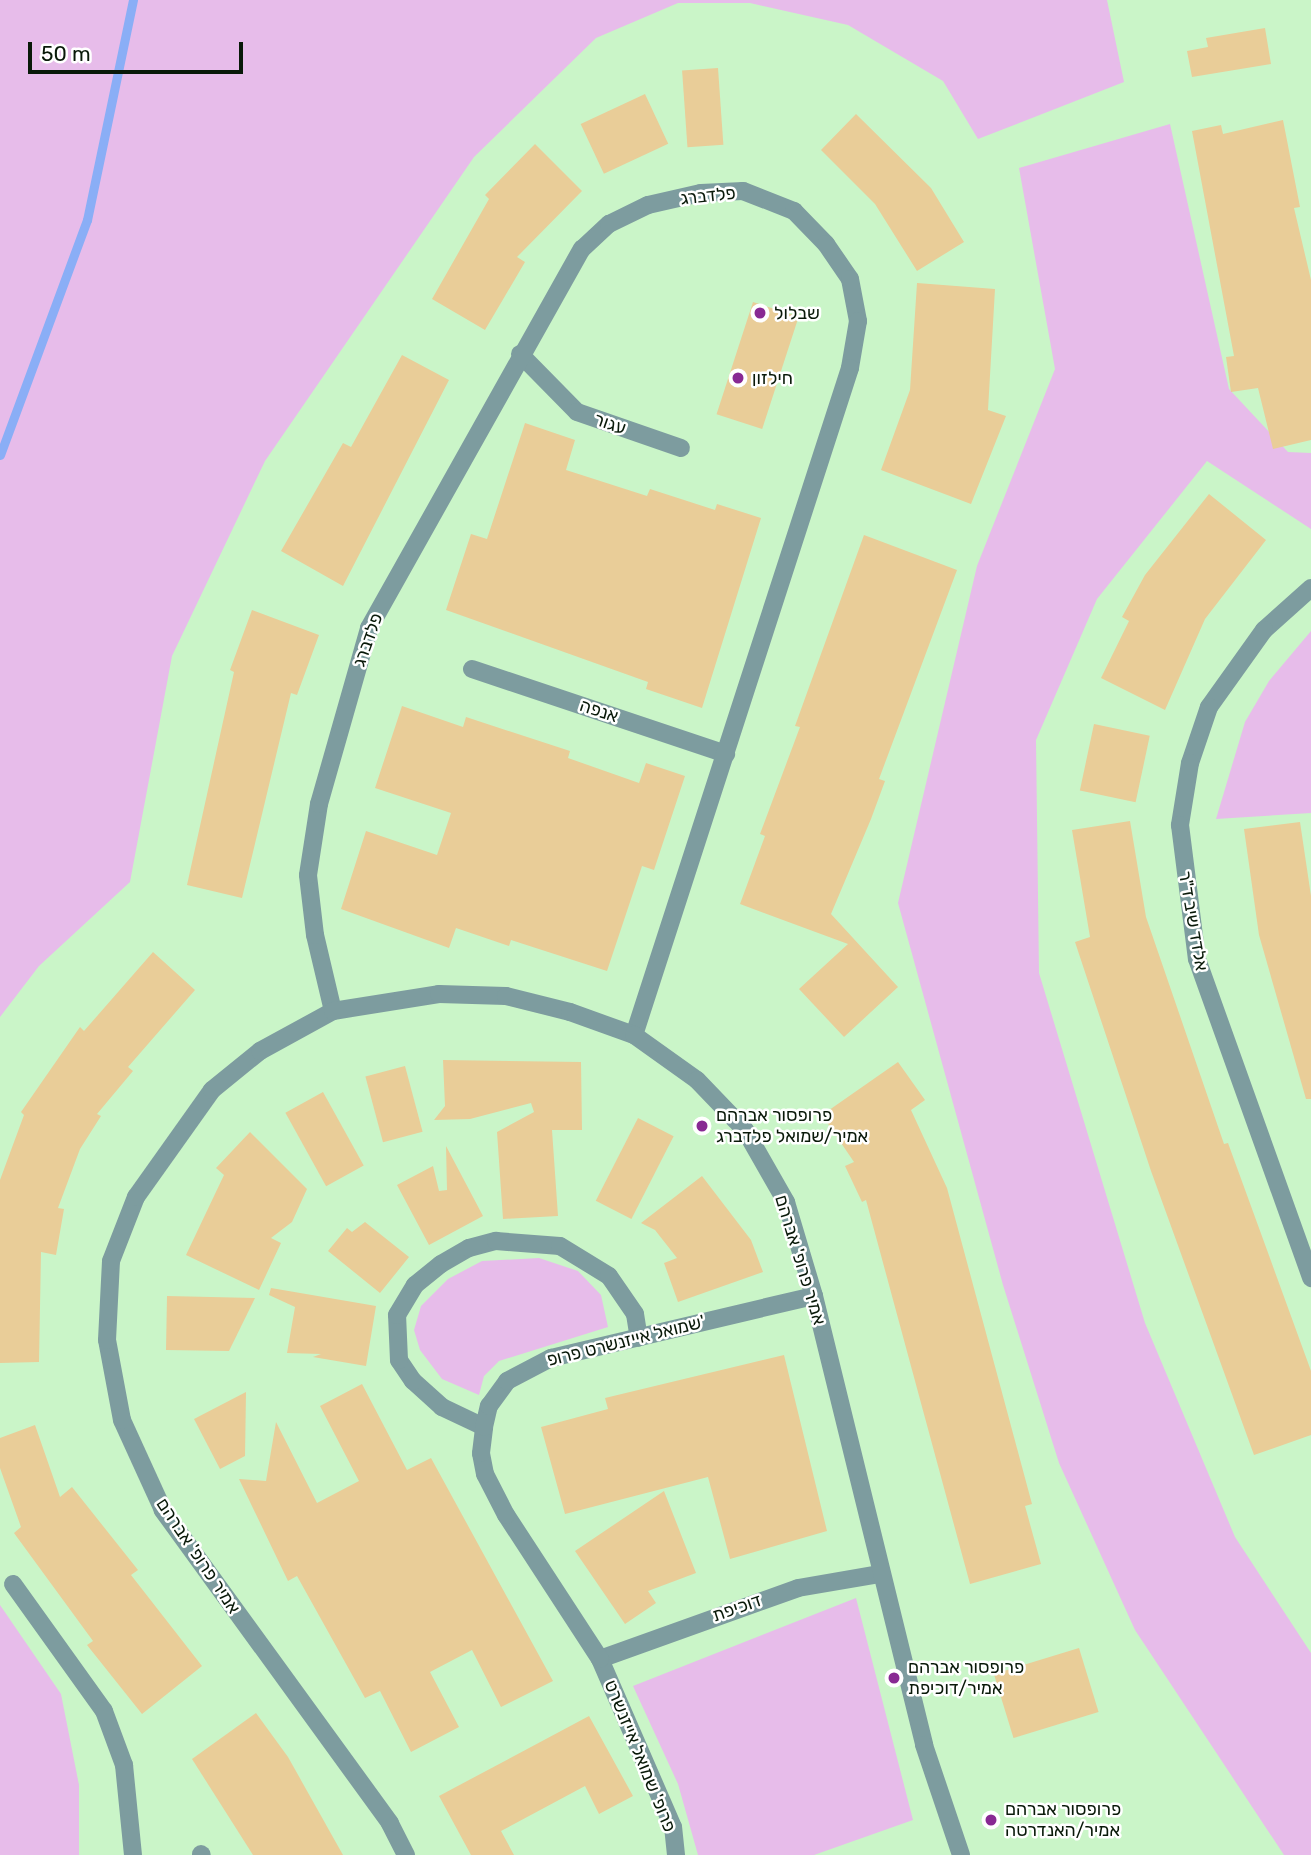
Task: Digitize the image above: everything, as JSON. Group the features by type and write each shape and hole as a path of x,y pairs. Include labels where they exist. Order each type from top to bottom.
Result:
{"street":[{"name":"פלדברג","path":"333,1011 315,935 308,875 319,804 369,628 520,354 582,249 609,224 648,205 701,193 743,191 794,211 850,279 858,321 850,368 634,1035"},
{"name":"עגור","path":"520,354 577,412 681,448"},
{"name":"אלדד שיב ד\"ר","path":"1311,588 1264,630 1209,707 1190,763 1180,825 1197,959 1311,1278"},
{"name":"אנפה","path":"472,669 726,754"},
{"name":"אמיר פרופ' אברהם","path":"406,1855 390,1823 163,1510 121,1420 107,1340 111,1261 136,1196 212,1090 260,1051 333,1011 439,994 506,996 570,1012 634,1035 697,1080 746,1130 786,1202 814,1296 879,1574 924,1745 961,1855"},
{"path":"484,1427 442,1407 413,1381 399,1360 397,1315 415,1286 441,1264 469,1248 496,1241 560,1246 610,1276 635,1314 639,1338"},
{"name":"שמואל אייזנשרט פרופ'","path":"600,1659 506,1515 485,1474 481,1453 489,1406 507,1381 525,1369 639,1338 814,1296"},
{"name":"דוכיפת","path":"600,1659 773,1596 879,1574"},
{"path":"13,1584 104,1711 124,1765 133,1855"},
{"name":"פרופ' שמואל אייזנשרט","path":"600,1659 673,1827 676,1855"}],"shaded area":[{"path":"0,0 1107,0 1124,82 978,139 943,81 848,25 750,3 678,3 596,38 474,157 265,461 172,656 130,882 39,966 0,1017"},
{"path":"1170,124 1229,389 1288,452 1311,453 1311,529 1207,461 1097,599 1036,740 1039,973 1145,1323 1235,1537 1311,1653 1311,1855 1284,1855 1135,1630 1059,1463 1003,1285 898,903 977,566 1055,369 1019,168"},
{"path":"1311,631 1311,813 1216,819 1245,722 1269,681"},
{"path":"539,1258 578,1271 601,1295 608,1327 499,1361 484,1376 479,1395 442,1379 420,1350 414,1330 421,1306 448,1279 482,1261"},
{"path":"856,1598 913,1820 814,1855 698,1855 678,1784 633,1686"},
{"path":"0,1605 61,1694 79,1785 79,1855 0,1855"}],"building":[{"path":"1265,28 1271,64 1192,77 1187,51 1208,47 1206,38"},
{"path":"718,68 723,145 687,147 682,71"},
{"path":"645,94 668,144 604,174 581,124"},
{"path":"856,114 931,188 964,242 917,271 875,204 821,150"},
{"path":"1283,120 1300,207 1294,208 1311,280 1311,440 1273,449 1258,388 1231,392 1226,357 1234,356 1192,131 1221,125 1223,134"},
{"path":"535,144 582,191 517,257 525,262 485,330 432,299 489,199 485,195"},
{"path":"917,283 995,289 988,410 1006,416 971,504 881,470 910,390"},
{"path":"753,302 799,317 762,429 717,414"},
{"path":"402,355 449,380 343,586 281,551 343,443 351,447"},
{"path":"525,423 575,440 566,470 647,496 650,489 715,510 717,504 761,518 702,708 646,689 648,682 446,610 471,534 487,539"},
{"path":"1209,494 1266,540 1205,619 1165,710 1101,678 1129,621 1122,617 1145,575"},
{"path":"864,535 957,570 879,779 885,781 831,914 898,987 844,1037 799,989 848,944 740,904 765,836 760,834 800,727 795,726"},
{"path":"252,610 319,635 297,695 291,693 242,898 187,885 234,672 230,670"},
{"path":"402,706 463,727 466,717 570,751 568,758 639,783 646,763 685,776 654,870 642,866 607,971 511,940 509,946 456,928 449,948 341,909 366,831 437,855 451,813 375,788"},
{"path":"1094,724 1150,736 1136,802 1080,791"},
{"path":"1130,821 1146,917 1224,1144 1228,1143 1311,1371 1311,1435 1254,1455 1151,1171 1075,942 1090,937 1072,830"},
{"path":"1300,822 1311,896 1311,1099 1306,1099 1259,935 1244,829"},
{"path":"153,952 195,990 128,1067 133,1071 97,1114 101,1116 80,1149 58,1208 64,1209 56,1255 41,1252 39,1362 0,1363 0,1180 24,1115 21,1112 80,1027 84,1031"},
{"path":"443,1060 581,1062 582,1130 552,1130 558,1216 503,1219 497,1132 534,1112 531,1103 470,1119 434,1120 445,1106"},
{"path":"898,1062 925,1100 911,1110 947,1188 1032,1504 1025,1506 1041,1564 970,1584 866,1200 862,1202 845,1166 854,1162 822,1115"},
{"path":"405,1066 423,1132 383,1142 365,1077"},
{"path":"323,1092 364,1165 326,1186 285,1113"},
{"path":"638,1118 674,1136 631,1219 596,1201"},
{"path":"250,1132 307,1189 292,1222 271,1238 281,1243 259,1290 186,1255 224,1175 216,1168"},
{"path":"446,1146 483,1216 429,1245 397,1185 433,1166 439,1191 447,1190"},
{"path":"702,1176 751,1240 763,1272 678,1302 664,1263 677,1258 655,1230 641,1223"},
{"path":"365,1222 409,1257 380,1293 328,1251 347,1228 352,1232"},
{"path":"271,1288 376,1306 366,1366 313,1357 321,1354 287,1353 295,1307 269,1295"},
{"path":"167,1296 255,1298 229,1351 166,1350"},
{"path":"784,1355 827,1531 730,1559 708,1477 565,1514 541,1427 608,1409 605,1398"},
{"path":"362,1384 407,1470 431,1458 553,1681 501,1707 472,1650 430,1672 459,1727 411,1752 380,1691 365,1698 297,1576 288,1581 239,1479 266,1481 276,1422 317,1503 359,1481 320,1406"},
{"path":"246,1392 245,1456 220,1469 194,1419"},
{"path":"35,1425 60,1497 72,1487 138,1570 131,1575 202,1666 142,1714 87,1645 93,1641 14,1533 21,1527 0,1468 0,1438"},
{"path":"664,1491 696,1573 648,1591 656,1603 625,1624 575,1551"},
{"path":"1079,1648 1099,1712 1013,1738 994,1674"},
{"path":"256,1713 288,1757 343,1855 253,1855 192,1759"},
{"path":"589,1716 633,1796 599,1814 585,1786 501,1831 514,1855 471,1855 439,1796"}],"waterway":[{"path":"0,455 87,220 133,0"}],"place":[{"name":"שבלול","path":"760,313"},
{"name":"חילזון","path":"738,378"},
{"name":"פרופסור אברהם אמיר/שמואל פלדברג","path":"702,1126"},
{"name":"פרופסור אברהם אמיר/דוכיפת","path":"894,1678"},
{"name":"פרופסור אברהם אמיר/האנדרטה","path":"991,1820"}]}
